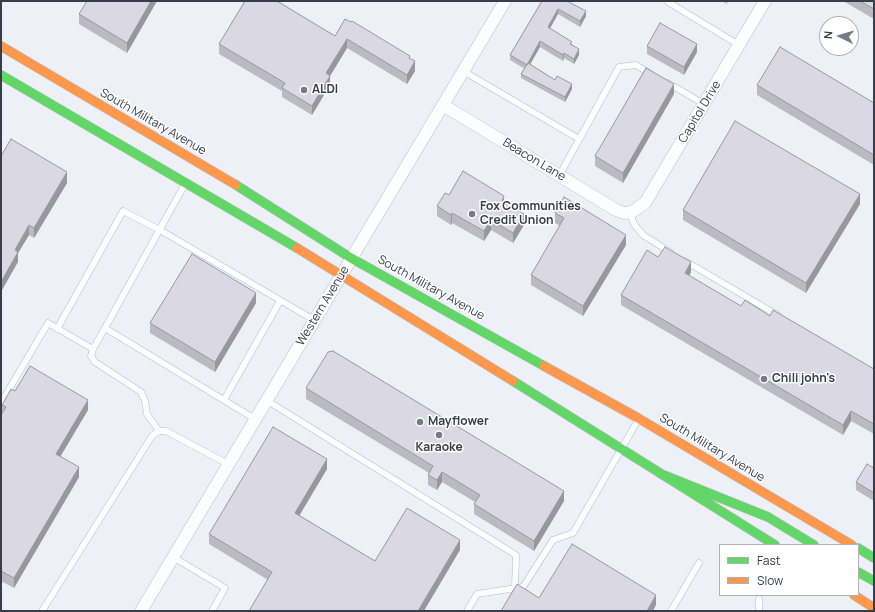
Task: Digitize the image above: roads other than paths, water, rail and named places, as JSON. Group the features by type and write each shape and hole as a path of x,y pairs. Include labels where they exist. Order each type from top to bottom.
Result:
{"main road":[{"name":"South Military Avenue","path":"1,46 204,165 351,258 638,418 850,544"},
{"path":"1,75 185,184 342,274 773,544"},
{"path":"661,474 768,517 812,544"},
{"path":"859,549 874,558"},
{"path":"859,573 874,581"},
{"path":"856,596 874,608"}],"street":[{"name":"Western Avenue","path":"141,611 505,1"},
{"name":"Capitol Drive","path":"628,213 639,209 645,203 765,1"},
{"name":"Beacon Lane","path":"443,105 616,210 628,213"}],"lane":[{"path":"668,2 739,45"},
{"path":"559,176 619,67 636,65 657,77"},
{"path":"463,71 579,140"},
{"path":"663,81 704,104"},
{"path":"159,431 147,414 141,392 95,362 91,356 93,349 185,184"},
{"path":"57,329 123,211 160,230 314,320"},
{"path":"628,213 634,224 643,235 786,320"},
{"path":"224,400 280,300"},
{"path":"1,403 48,323 93,349"},
{"path":"105,328 255,418"},
{"path":"266,400 516,555 515,588"},
{"path":"467,611 477,594 523,587 553,540 573,533 638,418"},
{"path":"42,611 152,436 159,431 166,431 228,464"},
{"path":"173,557 225,588 212,611"},
{"path":"671,611 699,563"},
{"path":"759,599 759,611"}],"place":[{"name":"ALDI","path":"304,90"},
{"name":"Fox Communities Credit Union","path":"472,214"},
{"name":"Chili john's","path":"764,379"},
{"name":"Mayflower","path":"420,422"},
{"name":"Karaoke","path":"439,435"}]}
